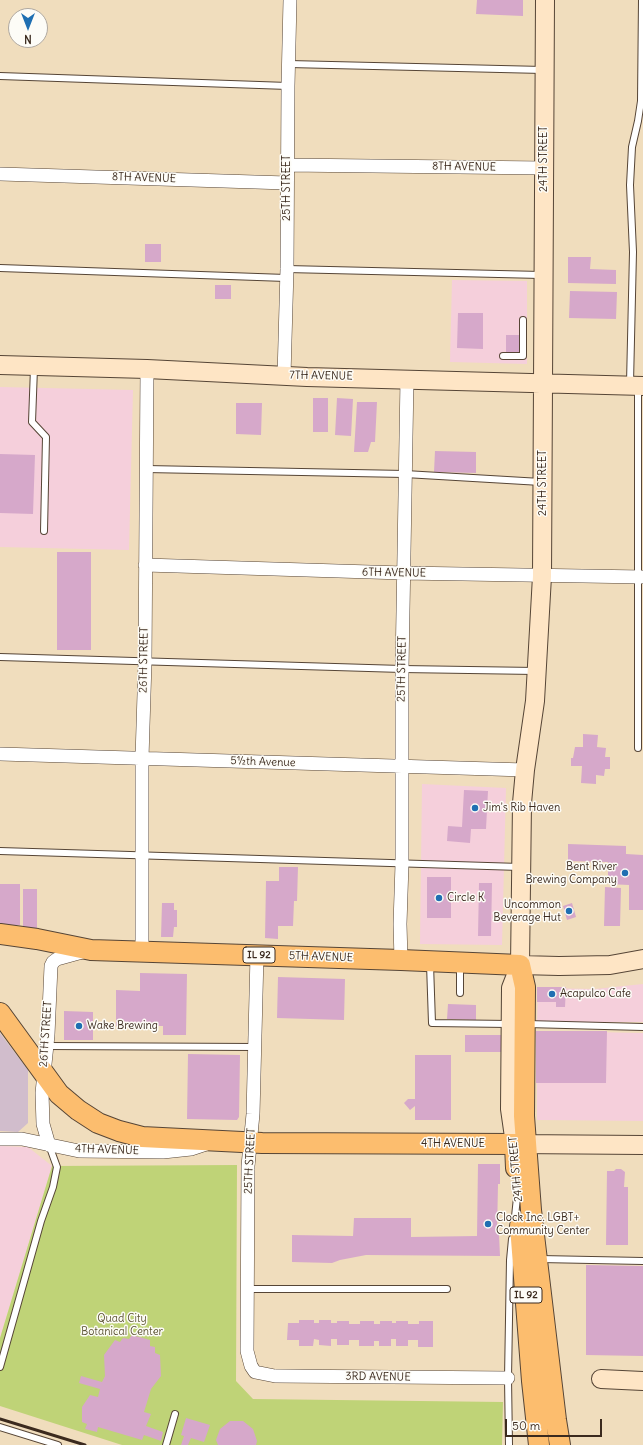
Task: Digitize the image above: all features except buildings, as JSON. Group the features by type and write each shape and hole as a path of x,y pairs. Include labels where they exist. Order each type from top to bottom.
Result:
{"main road":[{"name":"5TH AVENUE","path":"0,934 37,939 91,950 520,965"},
{"name":"24TH STREET","path":"520,965 525,987 517,1024 524,1116 518,1188 531,1374 539,1445"},
{"path":"0,1014 59,1094 78,1110 98,1123 142,1137 256,1142"},
{"name":"4TH AVENUE","path":"256,1142 521,1144"},
{"name":"24TH STREET","path":"521,1144 560,1445"}],"street":[{"name":"25TH STREET","path":"284,376 290,0"},
{"name":"24TH STREET","path":"520,965 522,803 535,701 542,576 545,0"},
{"name":"8TH AVENUE","path":"287,165 544,168"},
{"name":"8TH AVENUE","path":"0,174 287,183"},
{"name":"7TH AVENUE","path":"0,365 147,369 284,376 637,386"},
{"name":"26TH STREET","path":"142,951 142,758 145,662 147,369"},
{"name":"25TH STREET","path":"401,960 402,669 407,379"},
{"name":"6TH AVENUE","path":"145,565 403,573 640,577"},
{"name":"5½th Avenue","path":"0,754 525,770"},
{"name":"26TH STREET","path":"49,1145 43,1124 42,1093 50,978 53,962 57,959 91,950"},
{"name":"25TH STREET","path":"251,1366 247,1351 248,1166 256,1142 253,1114 257,955"},
{"name":"5TH AVENUE","path":"520,965 610,965 643,959"},
{"name":"4TH AVENUE","path":"0,1138 22,1139 79,1151 162,1152 191,1149 214,1141"},
{"name":"4TH AVENUE","path":"521,1144 643,1145"},
{"name":"3RD AVENUE","path":"251,1366 255,1372 275,1376 508,1378"},
{"path":"601,1380 643,1380"}],"lane":[{"path":"638,748 640,577 637,386 630,185 632,147 641,101 642,0"},
{"path":"289,64 545,70"},
{"path":"0,76 288,86"},
{"path":"0,268 286,274 543,275"},
{"path":"502,356 523,356 524,320"},
{"path":"34,366 32,422 46,437 44,531"},
{"path":"146,468 405,474 543,482"},
{"path":"0,657 402,669 537,671"},
{"path":"0,851 142,854 521,867"},
{"path":"430,961 432,1024 517,1024 643,1027"},
{"path":"460,962 460,993"},
{"path":"46,1046 255,1047"},
{"path":"0,1367 41,1221 53,1187 57,1166 49,1145"},
{"path":"509,1445 508,1378 510,1260 518,1188"},
{"path":"537,1259 643,1261"},
{"path":"247,1289 447,1289"},
{"path":"166,1445 175,1414"},
{"path":"0,1427 58,1445"}],"shaded area":[{"path":"452,280 527,281 527,364 450,362"},
{"path":"0,387 133,390 129,550 0,547"},
{"path":"422,784 506,788 502,945 420,944"},
{"path":"643,984 643,1022 537,1022 538,988 595,989"},
{"path":"537,1031 643,1033 643,1121 537,1120"},
{"path":"0,1033 28,1070 28,1123 18,1132 0,1131"},
{"path":"0,1146 28,1147 52,1166 0,1338"}],"green space":[{"name":"Quad City Botanical Center","path":"237,1165 236,1381 253,1399 503,1402 502,1445 122,1445 0,1406 0,1338 52,1166"}],"railway":[{"path":"0,1419 85,1445"}],"place":[{"name":"Jim's Rib Haven","path":"475,808"},
{"name":"Bent River Brewing Company","path":"625,873"},
{"name":"Circle K","path":"439,898"},
{"name":"Uncommon Beverage Hut","path":"569,911"},
{"name":"Acapulco Cafe","path":"552,994"},
{"name":"Wake Brewing","path":"79,1026"},
{"name":"Clock Inc. LGBT+ Community Center","path":"488,1224"}]}
